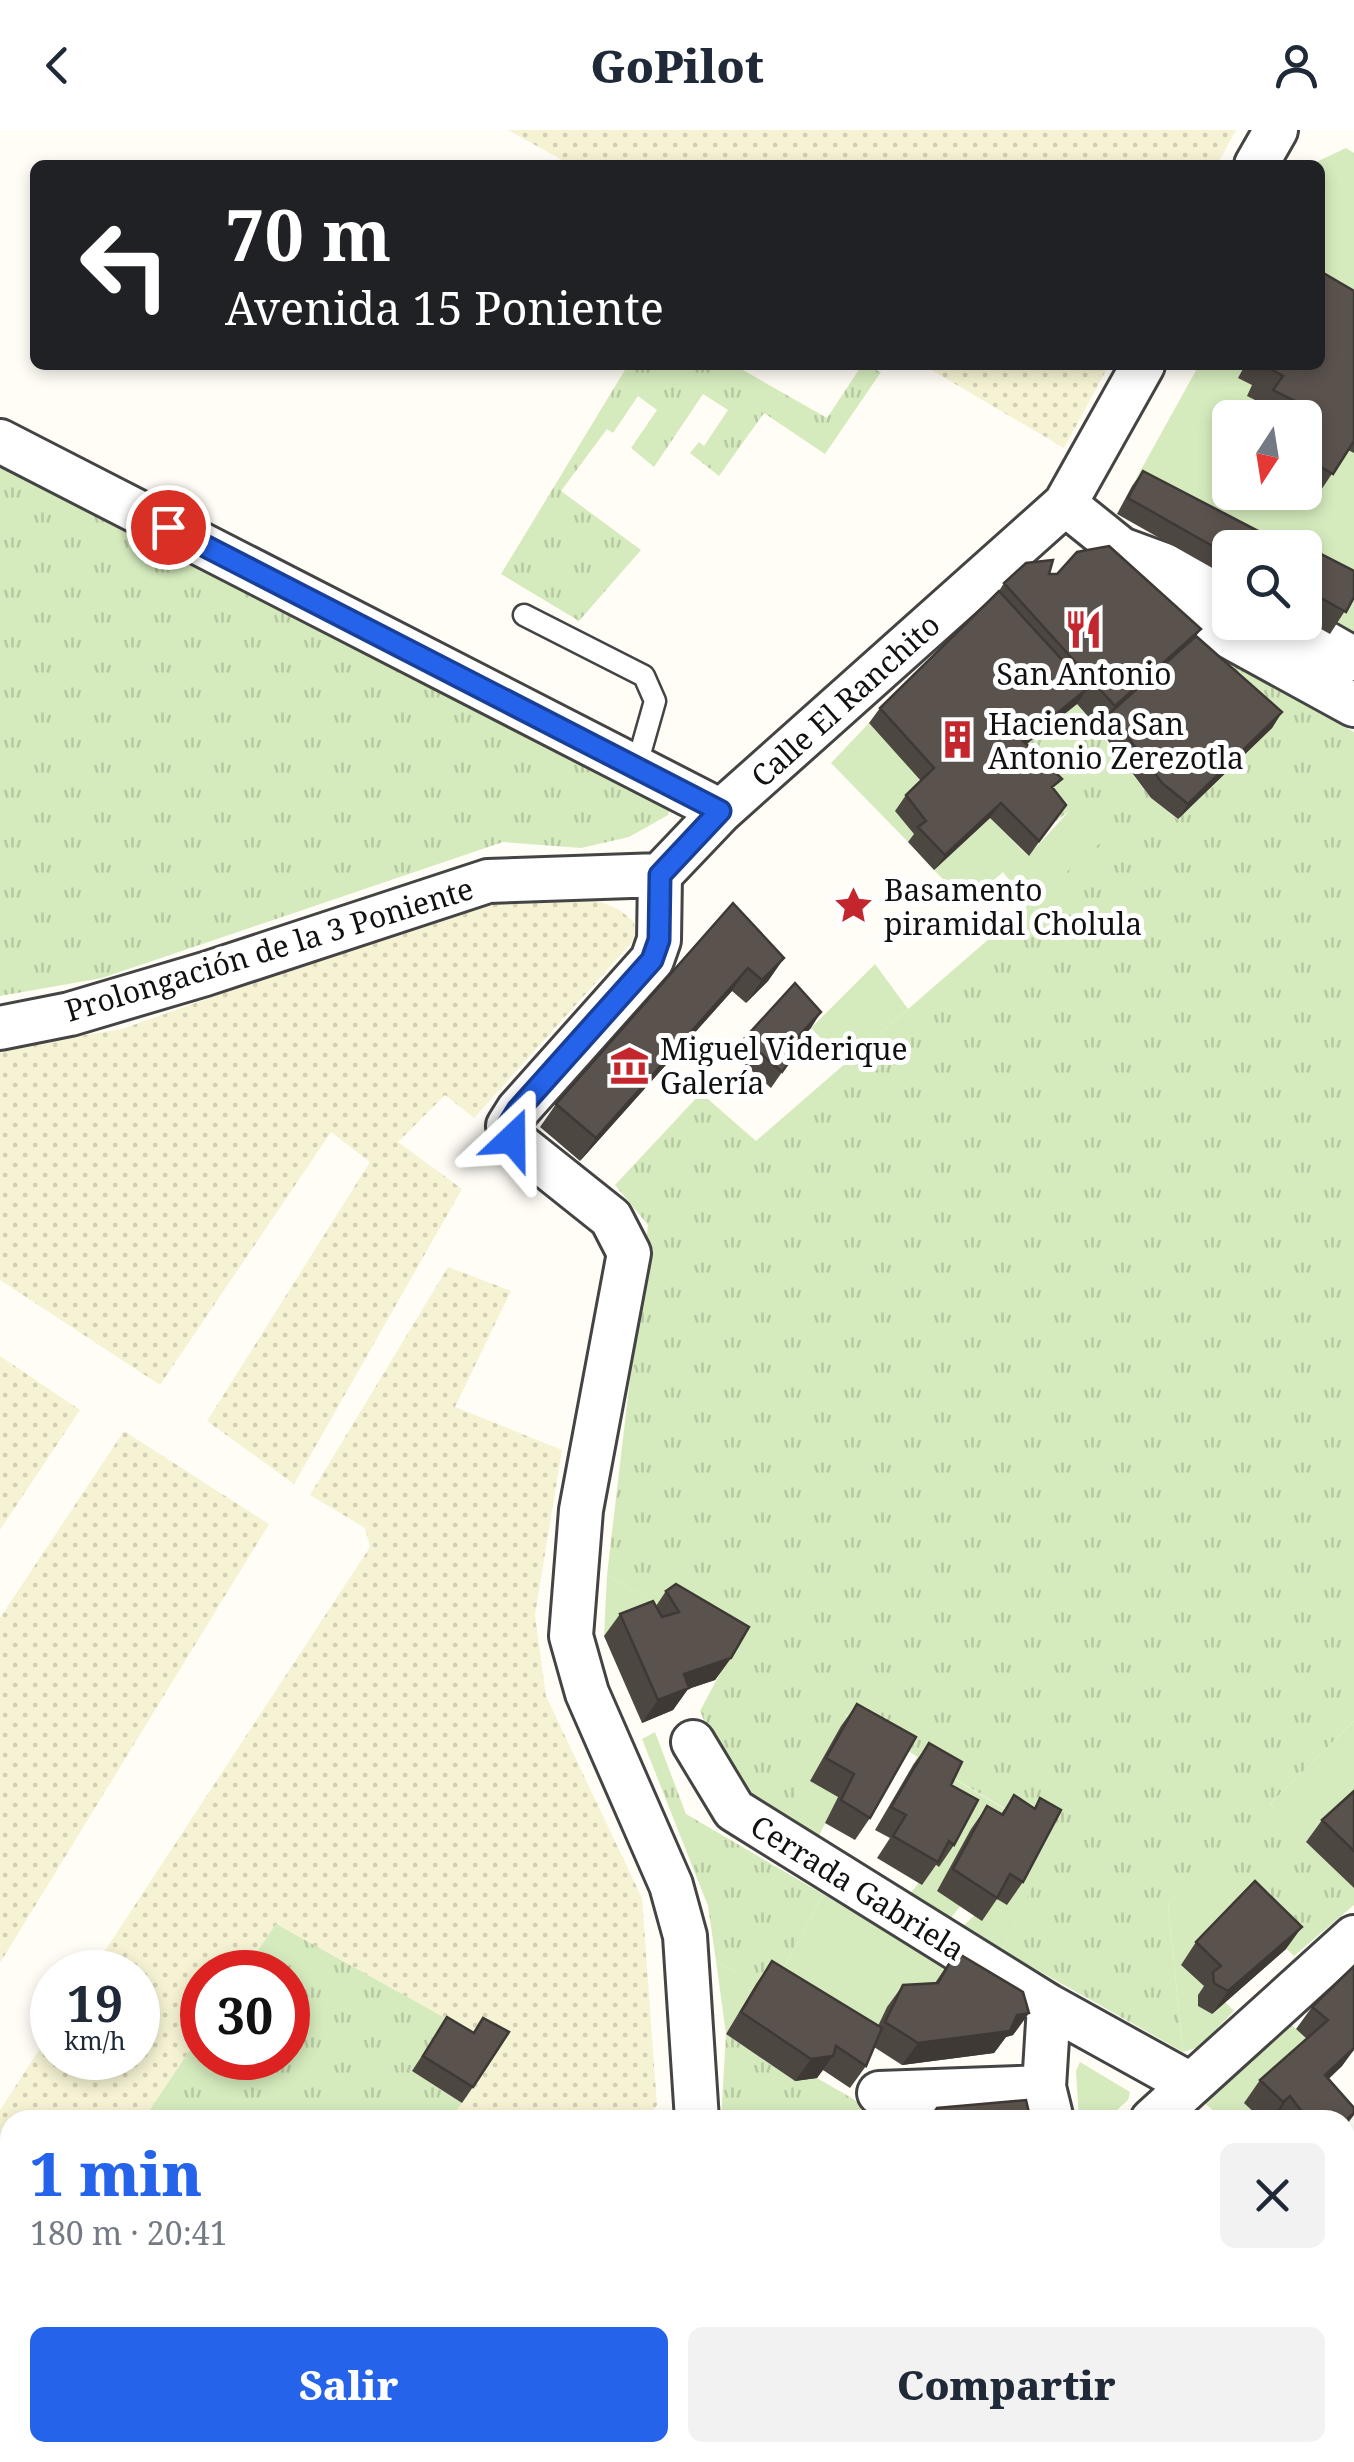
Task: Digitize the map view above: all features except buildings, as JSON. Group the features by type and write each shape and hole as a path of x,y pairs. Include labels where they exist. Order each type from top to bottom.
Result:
{"street":[{"path":"1259,160 1276,130"},
{"name":"Calle El Ranchito","path":"660,875 720,811 1065,504 1140,370"},
{"path":"0,441 720,811"},
{"path":"1065,504 1121,549 1212,582"},
{"path":"1121,549 1120,586 1168,603 1354,705"},
{"path":"1321,640 1354,659"},
{"path":"660,875 659,940 652,960 508,1126 512,1139 611,1218 629,1253 581,1510 571,1636 587,1693 676,1902 685,1936 696,2110"},
{"name":"Prolongación de la 3 Poniente","path":"0,1028 70,1014 205,974 488,881 660,875"},
{"name":"Cerrada Gabriela","path":"694,1742 734,1810 1049,2006 1190,2084"},
{"path":"1163,2110 1354,1937"},
{"path":"879,2093 1048,2104 1049,2006"}],"lane":[{"path":"524,615 644,676 655,700 636,768"}],"shaded area":[{"path":"508,130 1236,130 1220,160 562,160"},
{"path":"931,370 1106,370 1064,448"},
{"path":"553,895 601,902 620,910 634,922 635,939 474,1118 445,1095 398,1142 462,1189 294,1484 207,1421 370,1162 331,1132 160,1385 0,1280 0,1049 122,1029 483,901"},
{"path":"448,1267 511,1291 455,1407 562,1450 535,1615 546,1696 642,1898 657,2105 653,2110 457,2110 497,2048 276,1925 258,1950 180,1950 180,2065 150,2110 0,2110 30,2064 30,2080 160,2080 160,1950 105,1950 370,1547 365,1528 310,1495"},
{"path":"0,1356 80,1410 0,1530"},
{"path":"124,1431 269,1524 0,1963 0,1618"}],"green space":[{"path":"1346,148 1354,153 1354,649 1330,634 1322,606 1322,530 1216,530 1132,486 1196,370 1325,370 1325,160 1321,160"},
{"path":"625,370 743,370 827,418 859,370 881,372 825,454 764,413 719,476 690,453 699,442 704,446 728,410 703,394 654,467 631,448 657,410 638,396 613,433 607,429 561,491 641,550 579,621 501,574"},
{"path":"0,456 674,798 668,815 629,837 581,848 503,842 102,978 0,996"},
{"path":"1143,615 1354,732 1354,1721 1270,1804 1354,1888 1354,1905 1294,1956 1239,1904 1208,1866 1168,1905 1183,2052 1002,1950 1055,1838 845,1714 782,1819 736,1794 700,1711 733,1649 607,1575 648,1225 615,1185 701,1093 756,1141 1104,839 1072,809 1056,821 1012,756 1077,704 1151,798 1177,819 1271,728"},
{"path":"869,723 923,783 916,836 908,842 831,763"},
{"path":"1072,808 1105,839 1028,905 1003,872 967,904 934,870 990,818 1028,856"},
{"path":"875,964 908,1009 845,1064 811,1028"},
{"path":"607,1575 660,1606 637,1624 604,1636"},
{"path":"842,1713 906,1751 811,1781 838,1797 817,1840 782,1819"},
{"path":"1354,1721 1354,1799 1306,1842 1270,1804"},
{"path":"655,1732 686,1814 823,1894 771,1993 716,1961 708,1906 642,1739"},
{"path":"917,1757 1025,1821 951,1918 910,1894 933,1864 939,1867 913,1765"},
{"path":"1046,1833 1056,1838 1002,1950 964,1925 994,1897 1007,1904"},
{"path":"1208,1865 1239,1904 1198,2006 1212,2014 1223,2000 1234,2011 1199,2047 1183,2052 1168,1905"},
{"path":"823,1894 1009,2005 922,2006 866,2050 771,1993"},
{"path":"276,1924 472,2033 412,2071 462,2103 457,2110 150,2110 180,2065 180,2080 310,2080 310,1950 258,1950"},
{"path":"716,1961 756,1984 726,2034"},
{"path":"1286,2020 1312,2043 1245,2103 1252,2110 1213,2110 1203,2102"},
{"path":"726,2034 795,2081 817,2078 855,2100 863,2110 722,2110"},
{"path":"1080,2062 1130,2092 1128,2100 1117,2110 1078,2110 1076,2071"}],"place":[{"name":"San Antonio","path":"1084,629"},
{"name":"Hacienda San Antonio Zerezotla","path":"958,740"},
{"name":"Basamento piramidal Cholula","path":"854,906"},
{"name":"Miguel Viderique Galería","path":"630,1065"}],"route":[{"path":"168,527 720,811 660,875 659,940 652,960 518,1110 508,1126 512,1139"}]}
